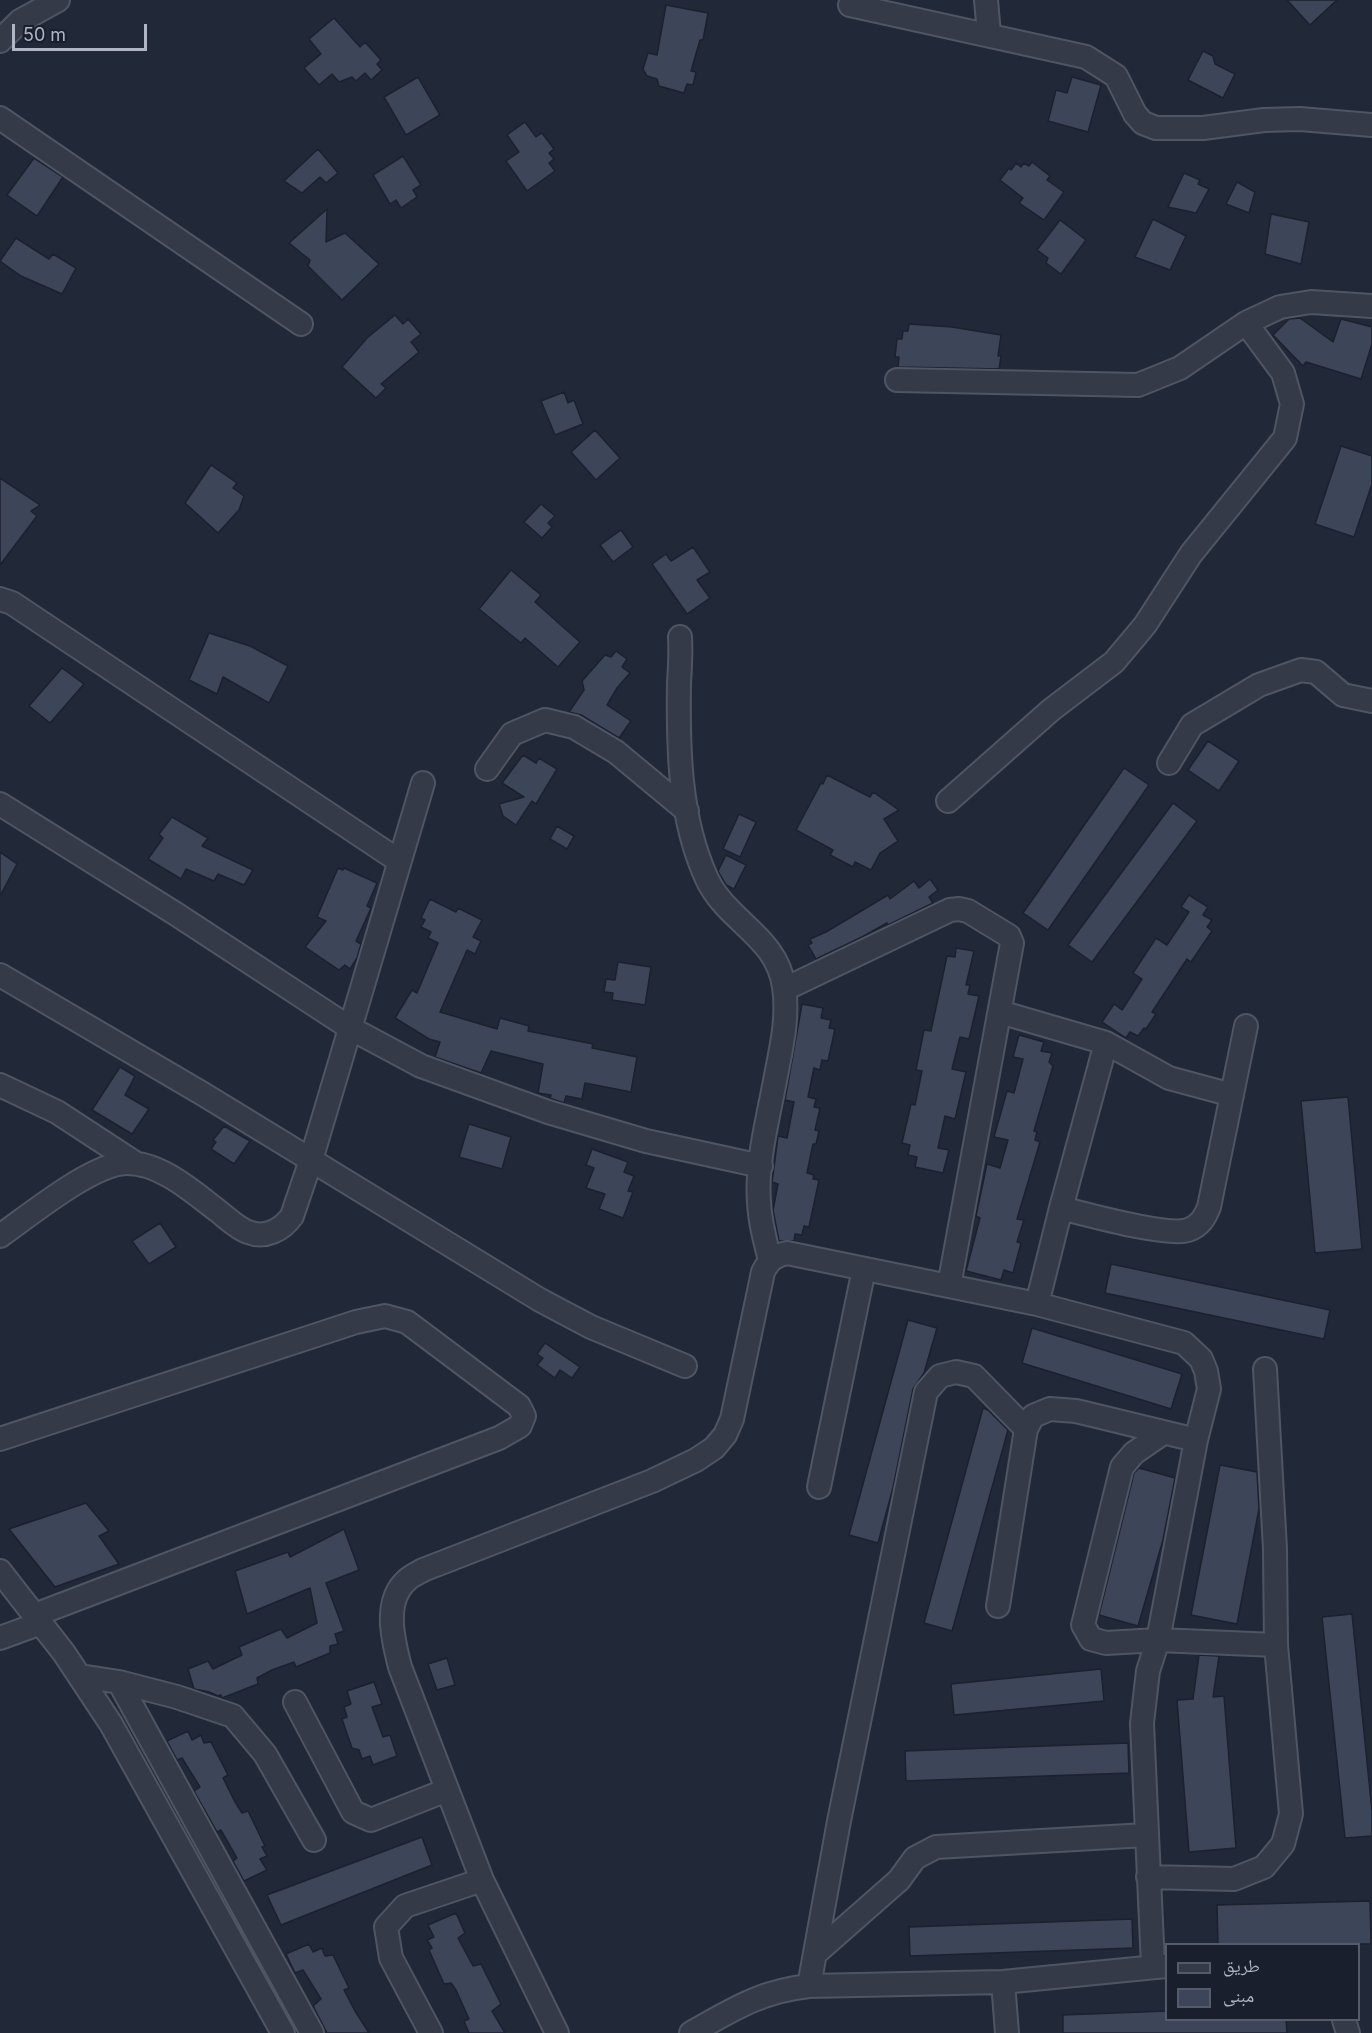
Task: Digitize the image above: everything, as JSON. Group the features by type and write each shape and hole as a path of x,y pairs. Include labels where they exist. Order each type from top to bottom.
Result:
{"street":[{"path":"0,41 20,21 58,0"},
{"path":"986,0 989,34"},
{"path":"850,4 1086,57 1116,76 1135,114 1143,123 1156,128 1203,128 1300,118 1372,125"},
{"path":"0,118 302,324"},
{"path":"897,380 1138,385 1180,368 1246,323 1280,307 1311,302 1372,306"},
{"path":"948,801 1051,710 1114,662 1145,625 1191,554 1285,438 1292,404 1283,373 1246,323"},
{"path":"0,599 22,610 399,861"},
{"path":"680,637 680,730 687,811 694,846 708,882 729,909 762,940 776,959 785,988 784,1027 761,1166 759,1201 770,1260"},
{"path":"1169,763 1192,725 1259,685 1301,670 1316,672 1343,695 1372,701"},
{"path":"486,769 512,734 545,720 574,727 616,752 687,811"},
{"path":"0,1085 57,1112 135,1163 161,1172 194,1192 234,1224 248,1232 260,1234 278,1230 292,1216 311,1160 423,783"},
{"path":"0,804 176,914 350,1028 422,1066 548,1112 646,1141 761,1166"},
{"path":"785,988 950,910 968,911 1009,936 1012,943 949,1286"},
{"path":"0,975 203,1094 540,1300 591,1327 685,1366"},
{"path":"1000,1012 1106,1043 1169,1078 1232,1095"},
{"path":"1060,1208 1168,1231 1189,1230 1203,1221 1209,1207 1246,1026"},
{"path":"1037,1304 1060,1208 1106,1043"},
{"path":"0,1236 87,1176 112,1165 135,1163"},
{"path":"557,2033 482,1880 400,1667 394,1647 392,1613 394,1599 408,1579 423,1570 651,1481 696,1460 714,1448 725,1436 732,1419 763,1272 770,1260 777,1255 787,1253 1037,1304 1184,1343 1201,1359 1209,1389 1196,1440 1158,1640 1148,1671 1142,1722 1148,1877 1160,1966 1003,1982 784,1988 764,1994 690,2033"},
{"path":"819,1487 864,1269"},
{"path":"0,1439 356,1322 385,1316 407,1322 519,1406 524,1416 520,1426 499,1438 38,1619 0,1638"},
{"path":"1148,1877 1234,1879 1264,1868 1283,1844 1292,1814 1276,1645 1275,1549 1266,1369"},
{"path":"809,1986 839,1821 926,1392 940,1376 956,1372 974,1376 1026,1429"},
{"path":"998,1606 1026,1429 1033,1416 1050,1409 1076,1411 1196,1440"},
{"path":"1163,1433 1134,1453 1122,1467 1083,1625 1091,1639 1106,1643 1158,1640 1276,1645"},
{"path":"0,1571 80,1676 111,1724 283,2033"},
{"path":"80,1676 119,1682 177,1697 233,1716 265,1754 314,1840"},
{"path":"119,1682 224,1877 312,2033"},
{"path":"295,1701 353,1812 371,1820 447,1790"},
{"path":"816,1953 898,1880 915,1858 936,1846 1146,1835"},
{"path":"202,1888 224,1877"},
{"path":"431,2033 391,1958 386,1927 405,1906 482,1880"},
{"path":"1003,1982 1007,2033"}],"building":[{"path":"1287,0 1337,0 1310,25"},
{"path":"666,5 708,13 703,40 700,40 691,71 696,72 693,85 687,84 684,93 659,86 657,79 647,76 643,69 648,53 657,55"},
{"path":"334,18 360,47 365,42 381,60 377,64 382,70 371,80 365,73 356,81 352,77 339,82 332,74 319,85 304,68 321,54 309,39"},
{"path":"1203,51 1213,56 1215,64 1235,74 1223,98 1188,80"},
{"path":"418,77 440,115 406,135 384,97"},
{"path":"1072,77 1101,85 1088,132 1048,121 1056,90 1067,93"},
{"path":"525,122 536,137 542,133 554,149 549,153 554,159 549,163 555,171 527,191 506,161 519,152 507,135"},
{"path":"318,149 338,173 326,183 320,177 302,193 284,181"},
{"path":"403,156 421,185 413,190 417,197 401,208 396,200 390,204 373,175"},
{"path":"34,158 63,177 37,216 7,195"},
{"path":"1032,162 1050,176 1047,180 1064,192 1044,220 1019,203 1023,198 1000,180 1016,163 1021,167 1024,163 1029,166"},
{"path":"1184,173 1200,180 1198,184 1209,189 1196,213 1168,207"},
{"path":"1237,182 1255,192 1249,213 1226,204"},
{"path":"327,209 326,242 345,233 379,264 342,300 308,266 310,260 289,243"},
{"path":"1271,214 1309,222 1301,264 1265,254"},
{"path":"1153,219 1186,236 1170,270 1135,257"},
{"path":"1060,220 1086,240 1061,274 1046,263 1048,258 1037,250"},
{"path":"16,238 49,259 53,254 76,268 62,294 21,276 0,261"},
{"path":"395,315 403,324 408,319 421,334 411,342 419,352 381,384 386,388 376,398 342,367 367,338"},
{"path":"1300,318 1333,342 1341,319 1372,327 1372,344 1361,379 1306,362 1303,366 1273,335 1289,319"},
{"path":"909,324 952,327 1001,335 999,369 898,367 899,357 895,357 897,339 902,339 903,331 908,331"},
{"path":"564,392 568,403 574,400 583,424 555,435 541,401"},
{"path":"595,430 620,458 596,480 571,452"},
{"path":"1341,446 1372,456 1372,484 1354,537 1315,524"},
{"path":"211,465 237,483 233,488 244,496 239,510 218,533 185,503"},
{"path":"0,478 40,505 31,511 37,516 0,565"},
{"path":"541,504 555,516 548,523 552,527 542,538 524,522"},
{"path":"621,530 633,547 613,562 600,545"},
{"path":"693,547 710,572 697,580 710,598 687,614 652,564 666,554 671,561"},
{"path":"511,570 541,595 535,602 580,642 558,667 525,638 521,643 479,609"},
{"path":"209,633 250,646 288,666 269,703 223,677 217,694 189,680"},
{"path":"616,651 627,659 622,667 630,673 617,688 607,705 631,721 619,738 581,715 569,712 584,690 582,681 605,655 611,657"},
{"path":"62,668 84,684 50,723 29,706"},
{"path":"1208,741 1239,761 1219,791 1188,770"},
{"path":"523,755 536,763 539,758 557,769 536,804 532,801 516,825 503,816 499,804 524,797 502,783"},
{"path":"1124,768 1149,785 1048,930 1023,913"},
{"path":"827,775 870,797 873,792 899,810 884,819 898,841 880,853 871,870 855,862 853,867 830,855 833,850 796,830"},
{"path":"1173,803 1197,821 1092,962 1068,945"},
{"path":"739,814 756,822 740,857 723,849"},
{"path":"172,817 208,838 202,846 253,870 244,885 218,874 214,881 186,869 181,879 148,859 163,838 159,834"},
{"path":"557,826 574,836 567,849 550,839"},
{"path":"0,852 17,864 0,896"},
{"path":"726,855 746,865 734,889 726,885 718,871"},
{"path":"338,868 343,870 344,868 377,883 367,906 371,908 356,941 361,944 357,958 350,969 345,965 339,970 305,947 326,921 317,917"},
{"path":"930,879 938,890 929,897 933,903 888,925 887,923 816,959 808,945 812,943 810,939 888,895 890,899 914,881 919,888"},
{"path":"1189,895 1208,907 1203,915 1212,920 1207,927 1212,931 1191,962 1187,959 1152,1012 1156,1014 1146,1029 1144,1028 1138,1036 1130,1032 1126,1038 1102,1022 1114,1004 1122,1010 1142,979 1133,973 1156,938 1167,945 1189,912 1181,907"},
{"path":"430,899 456,912 458,908 482,920 473,937 481,941 475,954 467,950 440,1012 497,1029 500,1018 529,1026 528,1031 593,1044 592,1048 637,1057 631,1092 585,1083 582,1099 566,1096 564,1103 550,1099 551,1095 538,1093 543,1064 491,1051 481,1073 435,1057 440,1042 429,1039 395,1018 412,990 417,993 438,943 428,938 431,932 421,927 425,920 421,918"},
{"path":"956,948 974,951 966,985 970,985 968,994 979,996 969,1039 960,1037 952,1069 966,1072 955,1119 945,1116 938,1148 949,1150 943,1173 915,1167 917,1157 908,1155 910,1145 902,1143 911,1104 915,1105 922,1071 916,1070 924,1030 931,1031 947,956 955,957"},
{"path":"618,962 651,967 645,1005 612,1000 613,993 604,992 606,979 615,980"},
{"path":"802,1004 823,1008 821,1018 831,1020 829,1028 835,1029 828,1061 822,1060 820,1070 814,1068 808,1097 816,1099 814,1107 820,1108 815,1130 819,1131 816,1144 813,1144 807,1173 814,1175 813,1179 819,1180 809,1227 804,1226 802,1235 795,1234 794,1241 779,1241 773,1210 778,1184 772,1182 778,1136 787,1138 794,1102 785,1100"},
{"path":"1019,1035 1044,1042 1041,1051 1052,1053 1049,1062 1053,1066 1034,1131 1037,1132 1035,1140 1040,1142 1017,1219 1024,1220 1017,1242 1021,1243 1013,1273 1004,1270 1001,1280 966,1271 980,1218 976,1216 987,1164 1000,1168 1008,1140 994,1137 1007,1091 1014,1093 1023,1059 1013,1057"},
{"path":"120,1067 135,1076 125,1095 149,1109 132,1134 92,1110"},
{"path":"1348,1097 1362,1249 1315,1253 1301,1101"},
{"path":"469,1124 511,1137 502,1169 459,1157"},
{"path":"224,1126 250,1141 234,1164 211,1149 216,1142 213,1140"},
{"path":"592,1149 628,1162 624,1172 634,1176 628,1191 633,1192 623,1218 599,1209 605,1194 586,1188 594,1168 586,1165"},
{"path":"160,1223 176,1247 149,1264 132,1241"},
{"path":"1111,1264 1330,1310 1324,1339 1105,1293"},
{"path":"908,1320 937,1328 924,1373 913,1389 893,1488 878,1543 849,1535"},
{"path":"1032,1328 1182,1374 1171,1409 1022,1363"},
{"path":"545,1343 580,1367 572,1378 560,1370 555,1378 537,1365 543,1358 537,1354"},
{"path":"983,1408 988,1410 1008,1430 952,1631 924,1623"},
{"path":"1220,1465 1257,1472 1259,1509 1237,1624 1191,1615"},
{"path":"1139,1468 1175,1478 1163,1540 1138,1626 1099,1615 1134,1473"},
{"path":"86,1503 109,1531 99,1536 119,1564 55,1587 9,1529"},
{"path":"344,1529 359,1570 326,1583 344,1631 335,1634 338,1644 330,1646 330,1653 296,1667 294,1662 272,1670 257,1678 258,1684 222,1698 221,1695 194,1689 188,1669 208,1661 213,1669 242,1655 239,1647 281,1629 287,1638 317,1623 310,1588 247,1614 235,1571 288,1552 290,1557"},
{"path":"1352,1614 1372,1811 1372,1836 1345,1838 1322,1617"},
{"path":"1199,1655 1219,1656 1213,1697 1224,1696 1236,1848 1189,1852 1177,1700 1193,1699"},
{"path":"447,1658 455,1685 437,1690 428,1664"},
{"path":"1101,1669 1104,1701 954,1715 951,1684"},
{"path":"374,1682 382,1704 372,1707 383,1737 390,1735 397,1756 373,1765 370,1756 362,1759 359,1750 352,1748 342,1719 347,1717 344,1707 351,1704 347,1691"},
{"path":"188,1731 192,1740 201,1735 204,1743 211,1742 228,1775 223,1778 234,1800 242,1813 248,1811 265,1846 262,1847 267,1856 260,1859 267,1870 244,1881 233,1861 237,1858 221,1830 217,1832 194,1791 200,1787 182,1758 177,1760 167,1741"},
{"path":"1128,1743 1129,1773 906,1781 905,1751"},
{"path":"422,1837 432,1865 281,1925 267,1895"},
{"path":"1370,1901 1371,1944 1218,1943 1217,1905"},
{"path":"456,1913 465,1933 458,1938 473,1966 481,1964 501,2004 492,2011 505,2033 469,2033 464,2021 469,2019 456,1990 451,1983 444,1984 429,1950 432,1948 427,1940 434,1937 428,1925"},
{"path":"1132,1919 1133,1948 910,1956 909,1927"},
{"path":"309,1944 313,1952 322,1948 325,1956 333,1955 349,1988 344,1990 369,2033 327,2033 313,2006 321,1999 303,1970 295,1973 286,1954"},
{"path":"1165,2011 1165,2021 1286,2021 1287,2033 1063,2033 1063,2015"}]}
